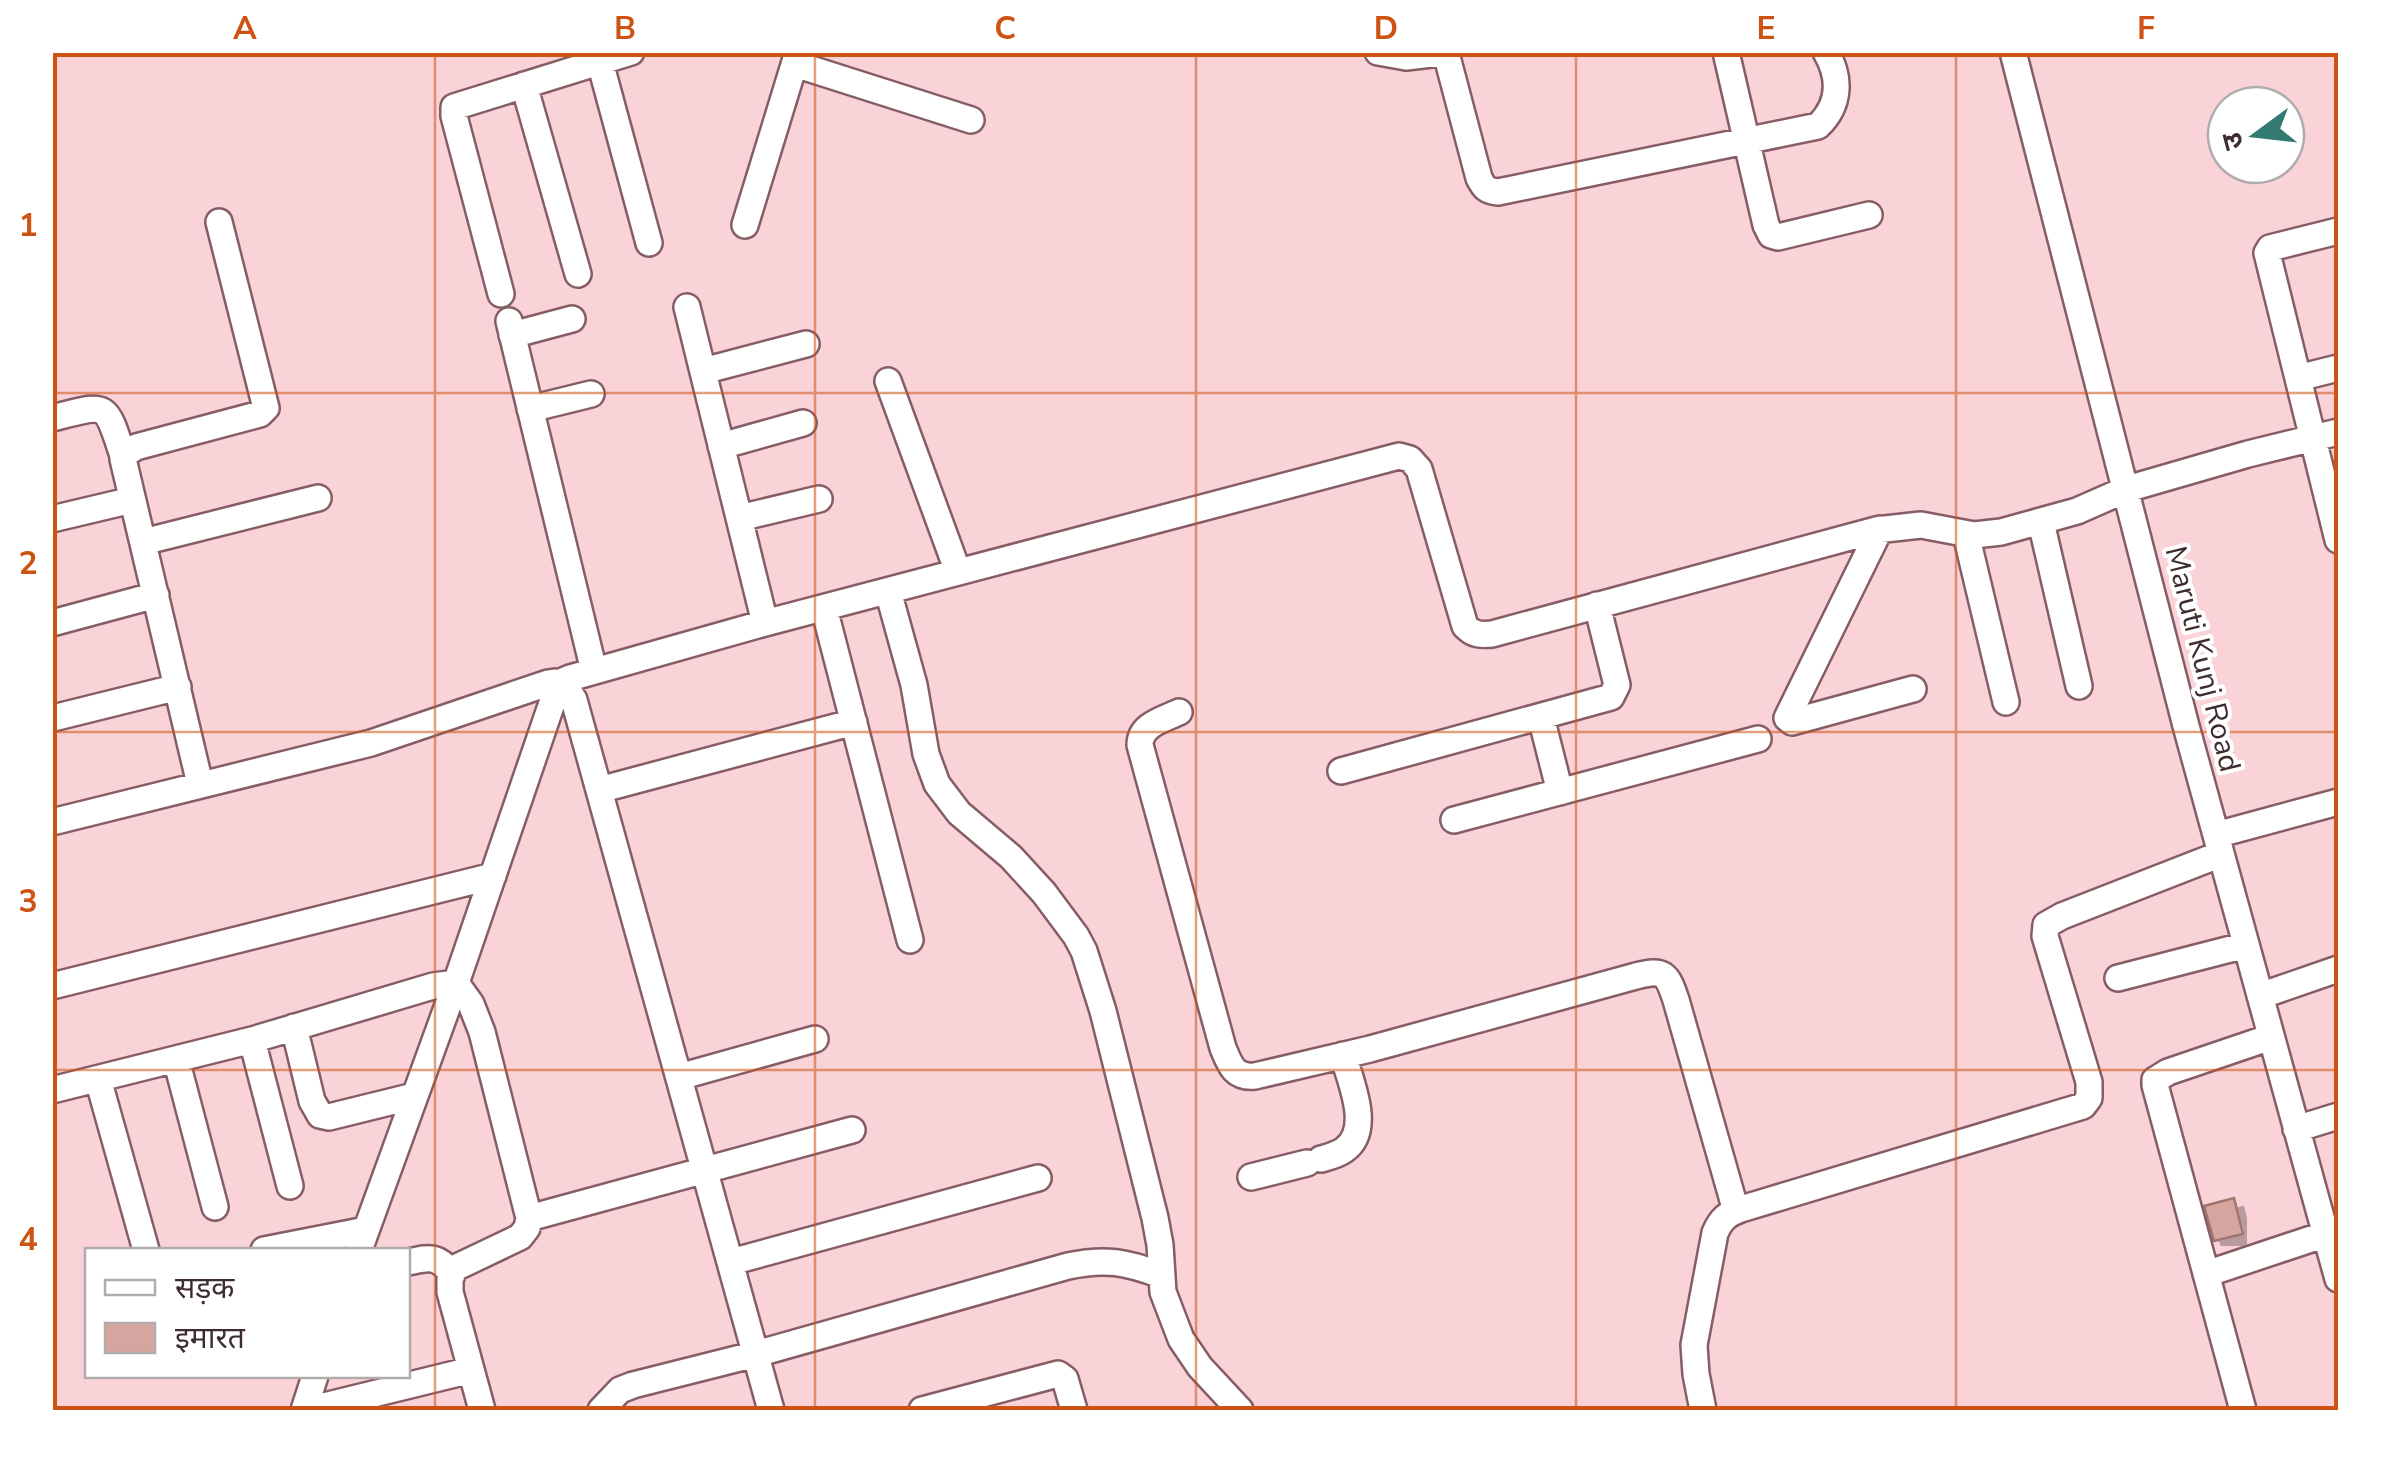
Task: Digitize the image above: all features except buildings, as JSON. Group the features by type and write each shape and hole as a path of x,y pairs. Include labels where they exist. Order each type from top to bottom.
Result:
{"street":[{"path":"501,294 454,110 458,104 631,52"},
{"path":"1378,52 1406,57 1447,53 1479,178 1490,192 1818,126 1836,98 1837,82 1826,52"},
{"path":"1726,52 1768,232 1773,237 1869,215"},
{"name":"Maruti Kunj Road","path":"2013,52 2218,845 2296,1129 2333,1232 2338,1280"},
{"path":"746,225 796,58 971,120"},
{"path":"600,62 649,243"},
{"path":"524,84 578,274"},
{"path":"123,456 136,446 260,414 266,408 219,222"},
{"path":"2338,231 2268,251 2298,378 2326,435 2338,540"},
{"path":"687,307 765,623"},
{"path":"572,319 510,328 594,671"},
{"path":"703,371 806,344"},
{"path":"2298,378 2338,368"},
{"path":"888,381 958,572"},
{"path":"530,409 591,394"},
{"path":"52,418 93,408 112,420 200,784"},
{"path":"721,446 803,424"},
{"path":"52,822 372,743 548,683 1399,456 1410,459 1420,469 1465,626 1481,635 1880,529 1921,525 1966,534 2001,532 2077,511 2127,489 2326,435"},
{"path":"143,542 318,498"},
{"path":"739,518 819,499"},
{"path":"52,519 132,500"},
{"path":"2041,522 2079,686"},
{"path":"1880,529 1787,718 1792,722 1914,688"},
{"path":"1966,534 2006,702"},
{"path":"888,591 914,686 926,754 937,784 959,814 1011,857 1044,893 1084,951 1103,1010 1155,1218 1164,1292 1181,1339 1200,1368 1240,1410"},
{"path":"52,623 156,596"},
{"path":"1341,771 1612,696 1617,685 1597,605"},
{"path":"824,608 910,940"},
{"path":"561,682 574,700 771,1410"},
{"path":"284,1248 362,1240 561,682"},
{"path":"54,718 178,687"},
{"path":"1178,712 1143,731 1140,746 1232,1070 1254,1076 1636,976 1661,973 1670,983 1676,1000 1736,1211"},
{"path":"1541,716 1560,792"},
{"path":"599,790 854,722"},
{"path":"1454,820 1758,738"},
{"path":"1703,1410 1694,1345 1720,1220 1736,1211 2082,1106 2089,1098 2089,1082 2045,936 2046,925 2218,845 2338,802"},
{"path":"52,986 493,876"},
{"path":"2118,978 2246,945"},
{"path":"2260,996 2338,970"},
{"path":"52,1090 456,983"},
{"path":"456,983 471,1004 482,1032 529,1218 520,1237 451,1273 450,1292 482,1410"},
{"path":"294,1027 312,1100 320,1115 329,1117 414,1096"},
{"path":"2243,1410 2155,1080 2271,1036"},
{"path":"679,1077 815,1039"},
{"path":"252,1040 290,1186"},
{"path":"1251,1177 1314,1161 1351,1144 1358,1112 1344,1055"},
{"path":"176,1059 214,1207"},
{"path":"98,1079 145,1248"},
{"path":"2296,1129 2338,1116"},
{"path":"529,1218 852,1130"},
{"path":"730,1262 1038,1178"},
{"path":"2206,1274 2333,1232"},
{"path":"410,1262 432,1258 443,1262 451,1273"},
{"path":"601,1410 620,1390 633,1386 1088,1262 1123,1262 1161,1275"},
{"path":"314,1378 306,1410 471,1370"},
{"path":"922,1410 982,1403 1060,1374 1065,1378 1074,1410"}]}
